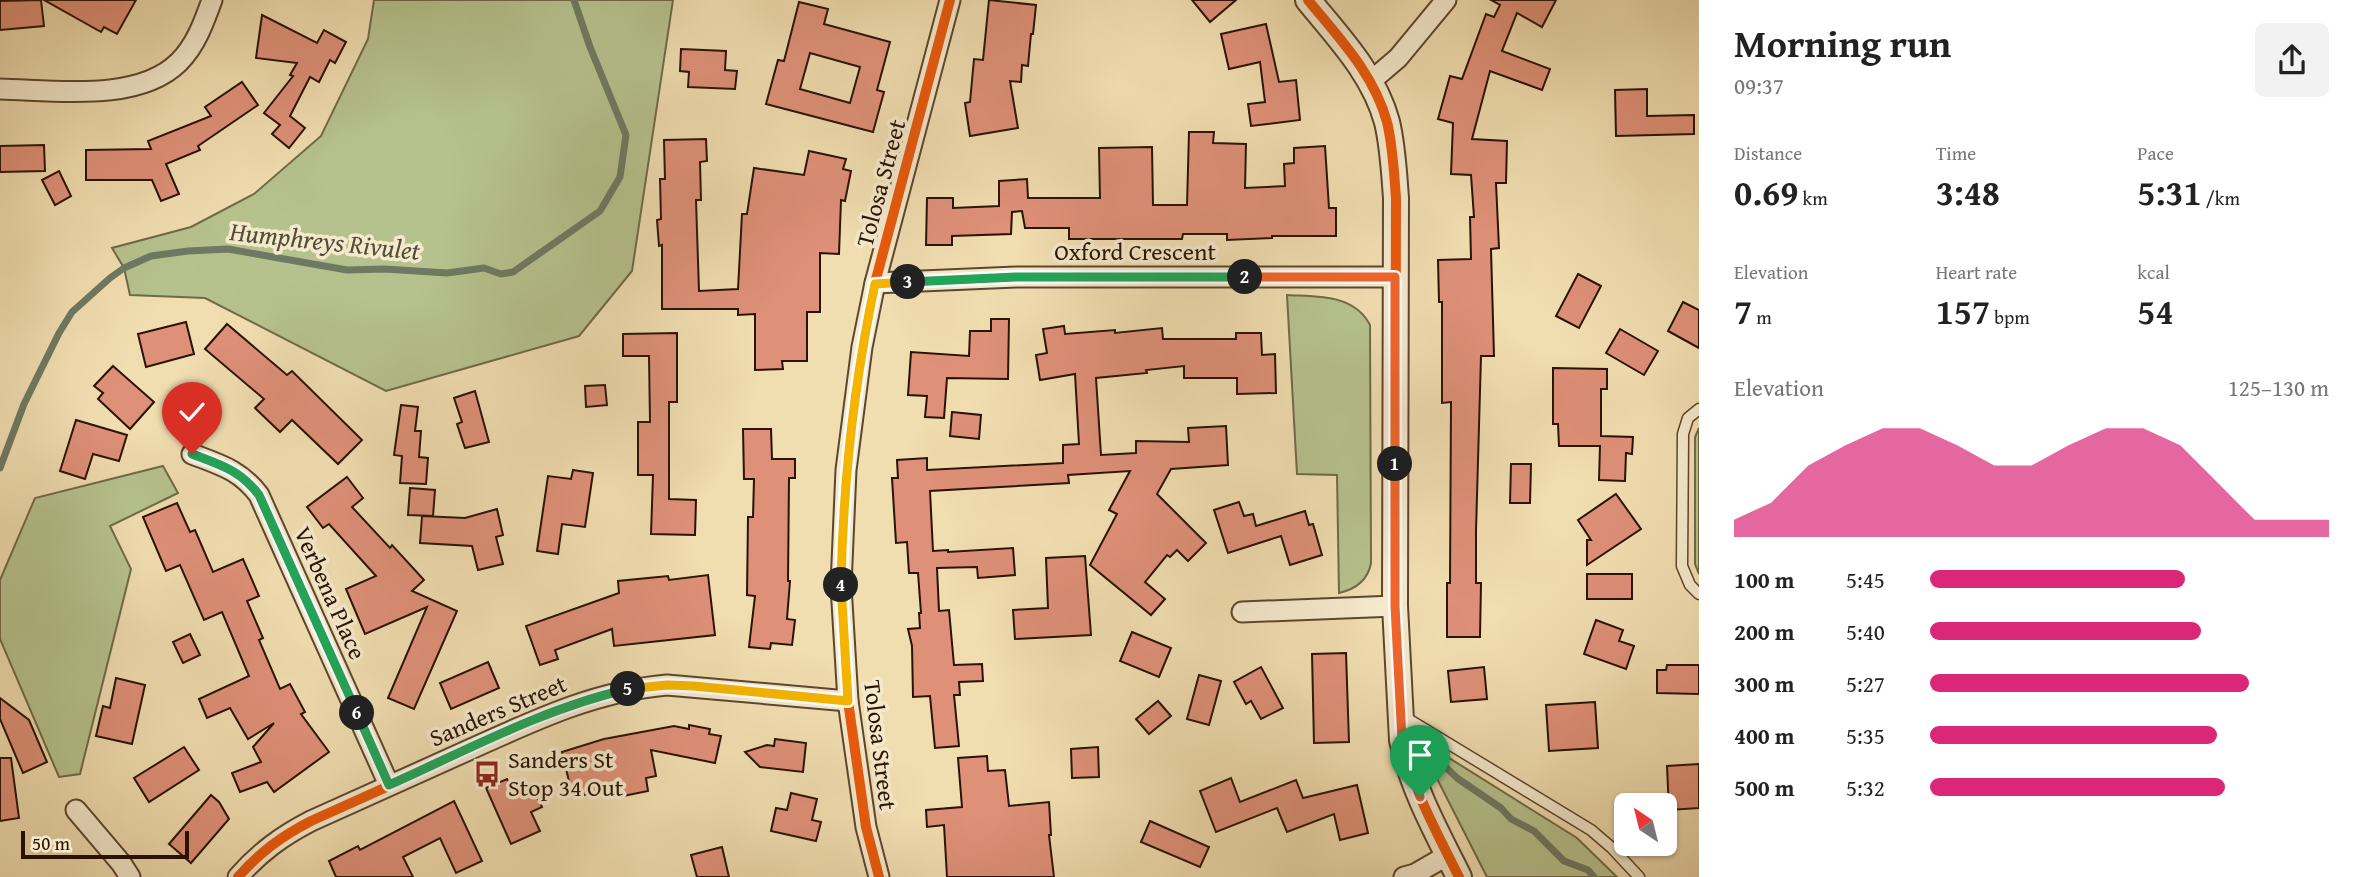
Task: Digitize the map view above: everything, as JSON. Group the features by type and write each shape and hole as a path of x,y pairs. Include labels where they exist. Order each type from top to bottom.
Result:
{"street":[{"path":"0,89 105,91 145,84 178,63 190,48 212,0"},
{"name":"Tolosa Street","path":"879,877 866,827 848,701 841,586 846,470 862,347 875,284 950,0"},
{"path":"1308,0 1371,81 1391,140 1396,198 1395,606 1400,714 1406,759 1420,797 1454,866 1404,877"},
{"path":"1371,81 1398,58 1446,0"},
{"name":"Oxford Crescent","path":"875,284 1016,277 1395,277"},
{"name":"Verbena Place","path":"192,454 232,469 247,480 259,495 389,785"},
{"path":"1242,612 1395,606"},
{"name":"Sanders Street","path":"238,877 258,855 282,836 544,716 600,695 638,687 667,685 848,701"},
{"path":"76,810 130,877"}],"lane":[{"path":"1699,409 1688,418 1683,434 1681,554 1685,576 1699,594"},
{"path":"1400,714 1591,830 1639,877"}],"green space":[{"path":"374,0 673,0 632,271 579,336 386,391 205,298 130,295 124,268 112,248 191,227 254,194 321,136 368,39"},
{"path":"1287,295 1323,297 1345,302 1363,315 1370,325 1371,563 1360,583 1339,593 1337,475 1297,474"},
{"path":"1699,428 1699,574 1695,564 1695,437"},
{"path":"163,466 178,493 110,526 131,569 80,774 59,777 0,639 0,580 35,498"},
{"path":"1438,751 1577,838 1617,877 1487,877 1427,759"}],"building":[{"path":"41,0 44,26 0,30 0,1"},
{"path":"44,0 136,0 117,34 104,27 101,32"},
{"path":"989,0 1036,5 1033,34 1028,66 1022,65 1021,82 1010,81 1018,128 970,136 965,103 970,102 974,59 983,60"},
{"path":"1192,0 1236,0 1210,22"},
{"path":"1491,0 1556,0 1542,27 1517,13 1502,51 1550,69 1542,90 1490,71 1472,139 1507,141 1506,183 1496,183 1499,248 1491,249 1494,356 1481,356 1476,531 1476,583 1481,583 1480,637 1447,637 1451,402 1442,403 1442,302 1439,302 1438,260 1471,259 1470,217 1474,217 1471,175 1451,174 1453,123 1438,119 1450,76 1462,79 1486,14 1494,17 1500,5"},
{"path":"799,2 828,9 824,24 890,42 877,90 884,92 873,132 766,104 778,60 784,61","holes":["810,53 860,67 850,103 800,89"]},
{"path":"262,15 317,43 324,30 346,42 335,63 330,60 319,82 310,77 290,116 305,128 289,148 272,134 280,125 264,113 293,76 290,75 297,63 256,58"},
{"path":"1266,24 1279,82 1296,80 1300,120 1251,126 1248,104 1265,102 1260,62 1229,69 1221,34"},
{"path":"681,49 726,51 725,70 737,71 735,89 688,87 689,72 680,71"},
{"path":"242,82 258,105 198,146 200,150 166,164 179,194 161,201 152,180 86,180 86,150 151,149 148,141 211,116 205,107"},
{"path":"1647,89 1647,116 1694,115 1694,134 1616,136 1615,90"},
{"path":"1189,132 1214,132 1213,143 1246,144 1245,188 1285,186 1284,164 1294,163 1294,148 1325,146 1329,208 1336,208 1336,236 1272,236 1227,240 1227,234 1183,234 1182,239 1069,239 1069,228 1025,228 1022,211 1012,212 1011,234 952,236 952,245 926,245 927,198 953,198 953,208 999,206 999,181 1027,179 1028,198 1100,198 1099,148 1152,147 1153,205 1187,205"},
{"path":"706,139 707,161 700,162 701,200 696,200 699,291 738,289 742,214 747,214 754,168 804,175 809,151 846,159 843,169 851,171 845,201 841,200 839,254 820,253 820,312 807,312 807,361 782,361 783,369 755,370 755,314 738,315 738,309 662,309 662,245 659,246 657,220 661,219 660,179 665,179 664,140"},
{"path":"44,145 45,171 0,172 0,146"},
{"path":"59,171 71,196 55,205 42,180"},
{"path":"1578,274 1601,286 1579,328 1556,316"},
{"path":"1683,302 1699,310 1699,348 1668,331"},
{"path":"991,319 1009,319 1008,379 947,378 944,418 925,417 927,396 908,395 911,352 969,356 970,331 991,331"},
{"path":"186,322 194,354 146,367 138,334"},
{"path":"227,324 287,375 292,371 362,440 338,464 292,420 280,432 255,408 264,399 205,349"},
{"path":"1064,326 1065,334 1162,328 1163,339 1236,339 1236,333 1261,333 1262,355 1275,354 1276,393 1237,394 1237,378 1184,378 1184,366 1096,378 1101,455 1136,453 1136,441 1189,442 1188,428 1226,426 1228,465 1171,469 1157,494 1206,543 1188,561 1177,550 1170,557 1167,555 1145,582 1165,599 1151,615 1090,565 1117,514 1109,510 1130,471 1068,475 1069,483 930,491 933,551 1013,548 1015,575 978,578 977,567 937,568 939,611 949,610 954,665 982,664 983,681 959,682 960,695 954,695 959,746 935,748 930,696 913,697 912,646 908,629 920,628 921,613 918,573 909,573 907,542 896,543 892,478 898,478 897,460 927,458 927,470 1063,463 1063,445 1079,444 1075,374 1040,380 1036,355 1047,353 1043,329"},
{"path":"1620,329 1658,351 1644,375 1606,353"},
{"path":"677,333 677,402 669,402 669,499 696,500 695,535 651,534 653,475 638,475 638,422 650,422 649,356 623,356 623,334"},
{"path":"113,366 154,402 130,429 98,399 103,393 94,386"},
{"path":"1553,368 1607,369 1607,389 1601,389 1601,436 1633,437 1632,454 1626,453 1625,481 1599,480 1600,446 1559,446 1558,424 1553,424"},
{"path":"605,385 607,405 586,407 585,386"},
{"path":"475,391 489,442 465,448 457,424 462,422 454,398"},
{"path":"401,405 418,407 415,431 421,431 419,457 428,458 426,484 400,483 402,456 394,455"},
{"path":"952,412 981,415 979,439 950,436"},
{"path":"76,420 127,435 119,461 93,454 85,479 60,471"},
{"path":"743,429 771,429 772,459 795,459 795,478 789,478 790,581 787,619 795,620 792,645 771,643 770,649 749,647 755,596 747,595 748,517 753,517 754,479 744,479"},
{"path":"1511,464 1531,464 1530,503 1510,503"},
{"path":"573,470 593,473 585,527 562,524 558,554 537,551 548,476 571,479"},
{"path":"347,477 363,498 352,507 424,580 412,591 457,611 414,709 388,698 427,607 365,634 346,589 376,576 329,524 323,528 307,507"},
{"path":"410,488 435,490 433,516 408,515"},
{"path":"1616,494 1641,529 1587,565 1587,540 1591,540 1578,520"},
{"path":"1239,502 1244,516 1253,514 1256,526 1305,511 1309,525 1313,524 1322,555 1290,565 1281,536 1228,553 1214,510"},
{"path":"177,503 190,532 195,530 213,572 243,559 259,596 247,601 263,638 259,640 280,689 290,684 305,712 301,714 329,752 274,792 267,782 240,792 232,773 261,762 253,747 274,723 248,739 230,708 207,718 199,699 249,676 222,612 204,620 180,565 166,571 143,517"},
{"path":"497,509 503,535 496,537 503,564 478,570 472,546 420,543 422,516 465,518"},
{"path":"1085,556 1091,635 1015,639 1013,610 1048,608 1046,558"},
{"path":"1587,574 1632,574 1632,599 1587,599"},
{"path":"708,575 715,635 614,646 612,629 555,650 558,659 540,665 526,626 619,593 618,581 668,576 669,580"},
{"path":"1596,620 1623,630 1619,641 1634,646 1626,669 1584,654"},
{"path":"1132,632 1171,648 1159,677 1120,661"},
{"path":"190,634 200,655 183,663 173,642"},
{"path":"1346,653 1349,742 1314,743 1312,654"},
{"path":"488,662 499,688 451,709 440,683"},
{"path":"1667,665 1699,665 1699,694 1657,693 1657,670 1666,670"},
{"path":"1261,667 1283,708 1261,719 1251,701 1246,704 1234,682"},
{"path":"1484,667 1487,699 1451,702 1448,671"},
{"path":"1199,675 1221,681 1209,725 1187,719"},
{"path":"116,678 145,685 132,744 96,736 103,706 110,708"},
{"path":"0,698 29,720 47,762 23,773 0,719"},
{"path":"1158,701 1171,716 1149,734 1136,719"},
{"path":"1595,702 1598,748 1549,751 1546,705"},
{"path":"689,725 710,729 709,734 721,736 715,763 651,750 656,776 646,778 648,791 623,796 621,785 573,798 562,752 604,739 674,726 689,729"},
{"path":"775,739 806,743 803,772 760,767 745,752 767,745 774,746"},
{"path":"184,747 199,770 149,802 134,778"},
{"path":"1098,747 1099,777 1072,778 1071,749"},
{"path":"987,756 988,771 1005,770 1009,806 1049,802 1049,835 1054,877 947,877 944,825 927,827 926,810 962,807 958,758"},
{"path":"0,758 11,758 19,818 0,821"},
{"path":"1699,764 1699,808 1677,809 1677,793 1668,793 1667,766"},
{"path":"1231,778 1240,802 1296,780 1303,798 1357,785 1368,833 1340,840 1334,814 1287,832 1277,808 1216,832 1200,791"},
{"path":"507,779 515,798 534,790 542,807 531,812 540,831 511,844 486,788"},
{"path":"791,793 817,799 812,820 821,822 816,841 771,831 776,808 787,810"},
{"path":"211,795 219,802 229,819 191,863 169,844"},
{"path":"454,801 482,861 456,873 440,838 403,857 413,877 336,877 329,861 358,846 360,850"},
{"path":"1150,821 1209,847 1200,867 1141,842"},
{"path":"722,847 729,877 697,877 691,855"}],"waterway":[{"name":"Humphreys Rivulet","path":"0,468 24,404 72,312 124,268 151,256 228,249 347,270 385,269 447,273 484,268 501,274 513,272 600,211 620,177 626,135 574,0"},
{"path":"1432,754 1457,778 1501,808 1511,819 1534,831 1564,861 1588,870 1594,877"}],"cycle path":[{"path":"879,877 866,827 848,701 841,586 846,470 862,347 875,283 950,0"},
{"path":"1308,0 1343,43 1374,88 1389,131 1396,198 1395,606 1402,740 1419,793 1459,877"},
{"path":"238,877 272,845 311,821 566,708 615,693 667,685 848,701"}],"place":[{"name":"Sanders St Stop 34 Out","path":"487,774"}],"route":[{"path":"192,454 232,469 247,480 259,495 389,785 544,716 600,695 638,687 694,686 848,701 841,586 842,528 853,410 875,284 1016,277 1395,277 1395,606 1400,714 1406,759 1420,797"}]}
